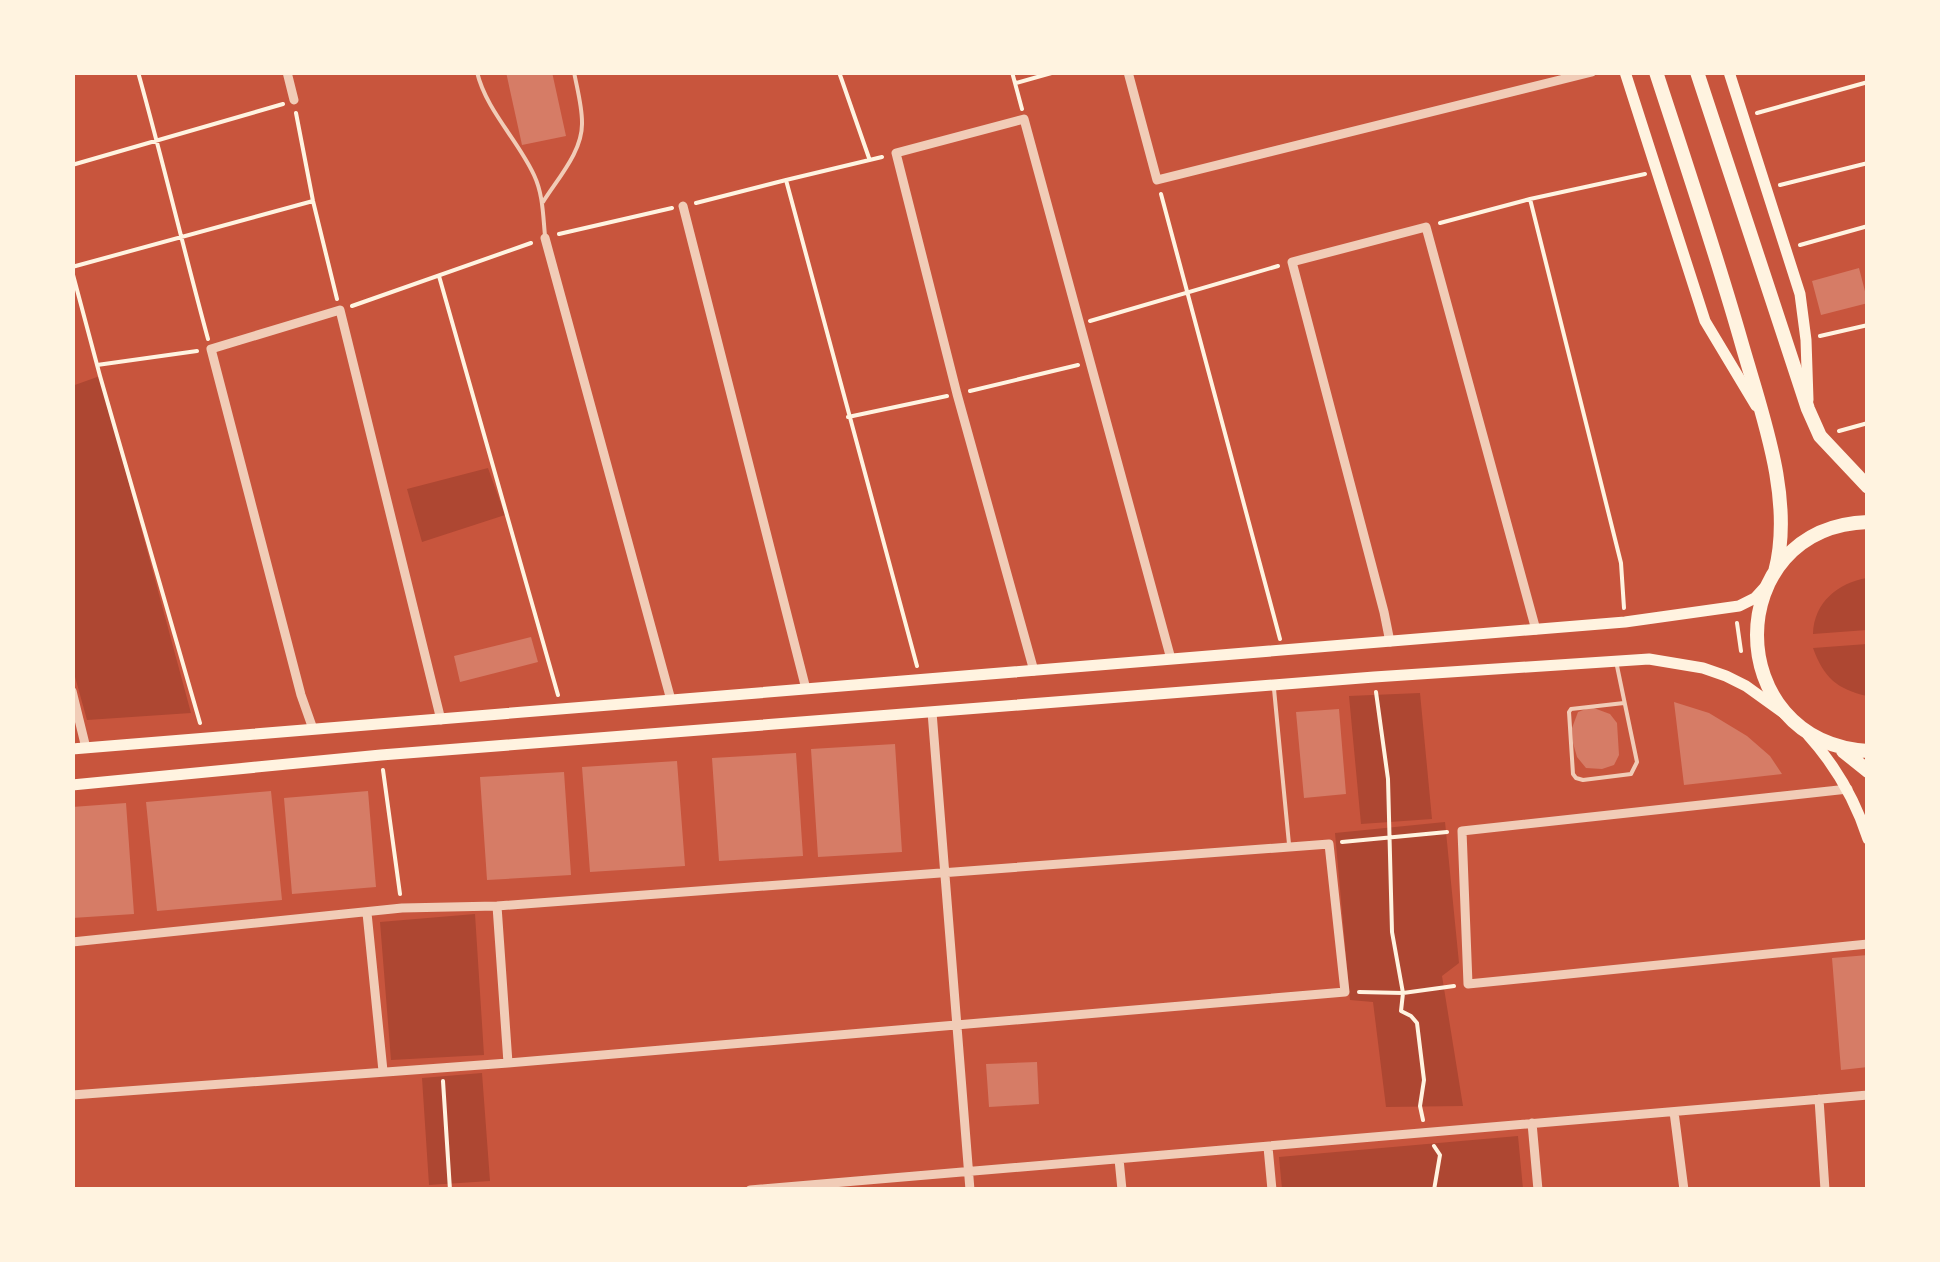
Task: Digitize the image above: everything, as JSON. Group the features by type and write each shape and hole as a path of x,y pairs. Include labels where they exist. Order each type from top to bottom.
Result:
{"main road":[{"path":"1625,72 1705,321 1763,418"},
{"path":"1656,72 1763,418 1779,492 1782,531 1775,572"},
{"path":"1698,72 1808,409 1820,436 1868,487"},
{"path":"1729,72 1800,294 1808,409"},
{"path":"79,748 1626,622 1739,606 1755,598 1790,554 1805,542 1843,525 1868,522"},
{"path":"1766,586 1756,624 1758,664 1786,715"},
{"path":"72,785 381,755 1374,676 1649,659 1703,668 1746,686 1802,728 1832,762 1848,789 1868,839"},
{"path":"1802,728 1868,772"},
{"path":"1834,746 1868,751"}],"street":[{"path":"286,72 294,100"},
{"path":"1128,72 1157,180 1592,72"},
{"path":"1034,671 962,413 896,153 1024,119 1171,659"},
{"path":"683,206 806,689"},
{"path":"1390,642 1292,262 1426,227 1536,630"},
{"path":"545,238 671,700"},
{"path":"313,729 301,696 211,349 340,310 441,720"},
{"path":"72,692 79,748"},
{"path":"932,712 970,1190"},
{"path":"1848,789 1462,831 1468,984 1868,944"},
{"path":"72,942 402,908 497,906 1329,844 1345,992 508,1063 72,1095"},
{"path":"497,906 508,1063"},
{"path":"367,913 382,1071"},
{"path":"750,1190 1868,1095"},
{"path":"1819,1099 1825,1190"},
{"path":"1674,1112 1684,1190"},
{"path":"1532,1123 1538,1190"},
{"path":"1268,1147 1272,1190"},
{"path":"1119,1159 1122,1190"}],"lane":[{"path":"477,72 534,176 542,202 545,238"},
{"path":"542,202 578,148 582,120 574,72"},
{"path":"1616,661 1637,755 1634,769 1631,774 1576,778 1569,712 1624,703"},
{"path":"1273,684 1290,847"}],"path":[{"path":"98,365 211,349 138,72"},
{"path":"838,72 870,160"},
{"path":"1012,72 1024,119"},
{"path":"1015,84 1055,72"},
{"path":"1743,117 1868,82"},
{"path":"72,165 294,100 313,201 340,310 545,238 896,153"},
{"path":"1766,188 1868,163"},
{"path":"1426,227 1657,171"},
{"path":"786,180 921,680"},
{"path":"1157,180 1283,650"},
{"path":"1530,199 1621,563 1626,622"},
{"path":"204,738 72,269 313,201"},
{"path":"1785,248 1868,226"},
{"path":"1081,324 1292,262"},
{"path":"439,276 562,709"},
{"path":"1806,340 1868,325"},
{"path":"1820,436 1868,423"},
{"path":"1737,623 1741,652"},
{"path":"1374,676 1388,779 1392,932 1403,993 1401,1011 1418,1023 1424,1131 1440,1155 1434,1190"},
{"path":"381,755 402,908"},
{"path":"1329,844 1462,831"},
{"path":"1345,992 1403,993 1468,984"},
{"path":"442,1066 450,1190"}],"shaded area":[{"path":"100,376 191,713 87,720 72,666 72,386"},
{"path":"488,468 505,515 422,542 407,489"},
{"path":"1867,578 1867,630 1813,634 1818,612 1830,596 1846,584"},
{"path":"1867,644 1867,696 1833,681 1813,648"},
{"path":"1420,693 1432,819 1361,824 1349,696"},
{"path":"1445,822 1459,963 1442,976 1463,1106 1386,1107 1373,1002 1350,1000 1335,833"},
{"path":"475,914 484,1055 391,1060 380,922"},
{"path":"482,1073 490,1181 429,1185 422,1078"},
{"path":"1518,1136 1523,1189 1282,1189 1279,1157"}],"building":[{"path":"506,72 552,72 566,136 522,145"},
{"path":"1859,268 1868,303 1821,315 1812,281"},
{"path":"531,637 538,662 460,682 454,656"},
{"path":"1674,702 1709,713 1747,736 1770,756 1782,774 1684,785"},
{"path":"1591,707 1610,714 1617,723 1619,755 1614,765 1602,769 1586,768 1573,743 1572,728 1578,712"},
{"path":"1339,709 1346,794 1304,798 1296,712"},
{"path":"895,744 902,852 818,857 811,749"},
{"path":"796,753 803,856 719,861 712,758"},
{"path":"677,761 685,866 590,872 582,767"},
{"path":"564,772 571,875 487,880 480,777"},
{"path":"271,791 282,900 157,911 146,802"},
{"path":"368,791 376,887 292,894 284,798"},
{"path":"126,803 134,914 72,918 72,807"},
{"path":"1868,955 1868,1067 1841,1070 1832,958"},
{"path":"1037,1062 1039,1104 989,1107 986,1064"}]}
